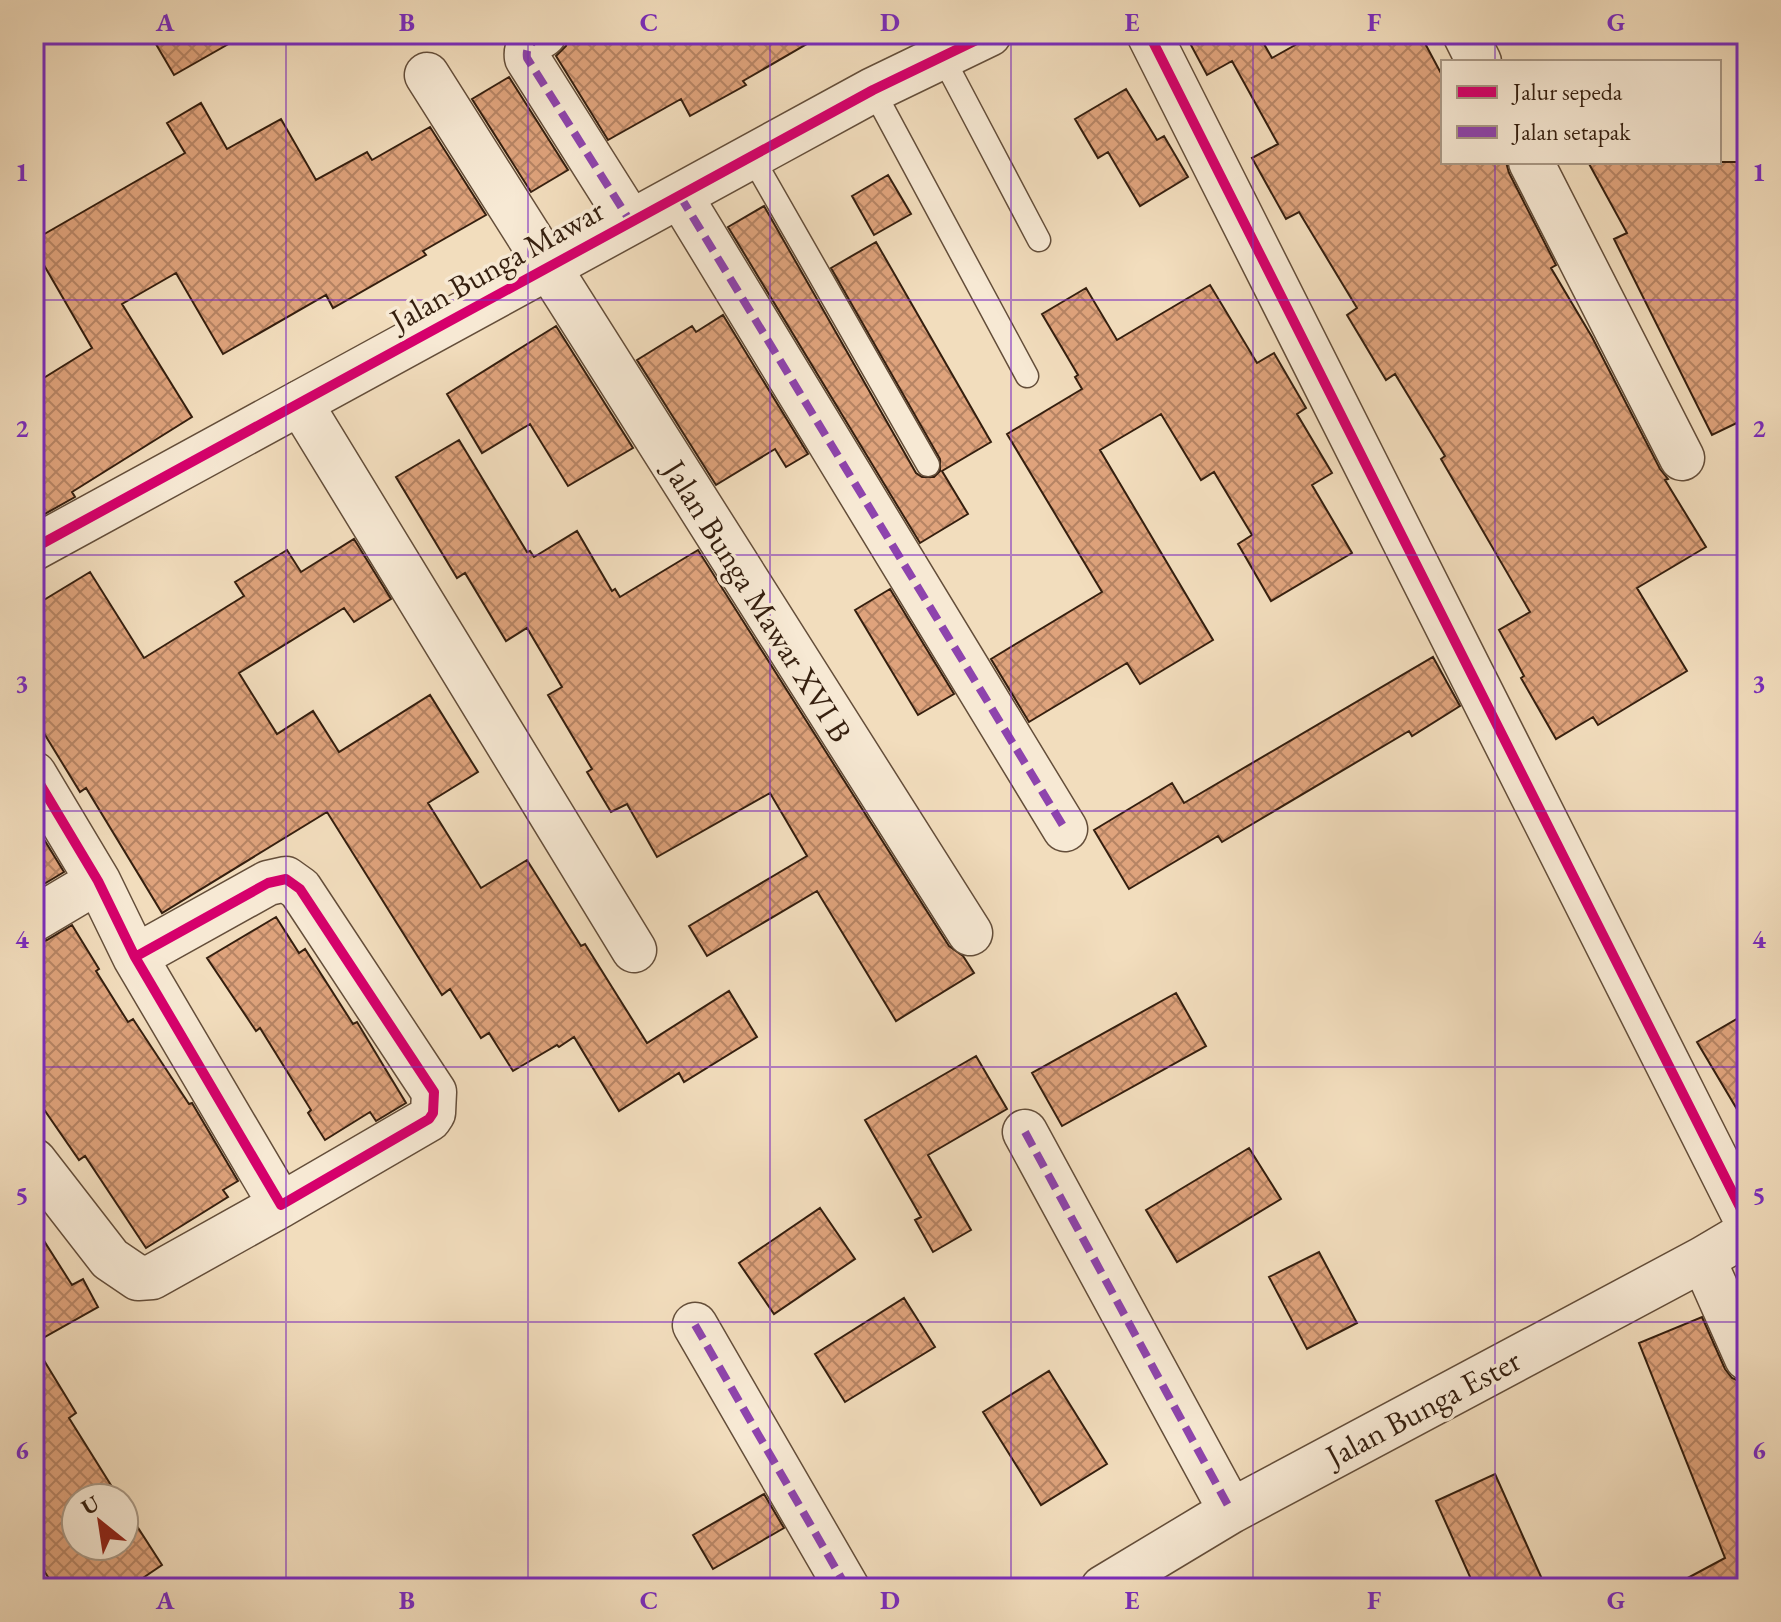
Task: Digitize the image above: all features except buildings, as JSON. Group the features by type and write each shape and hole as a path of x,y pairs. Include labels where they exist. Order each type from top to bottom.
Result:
{"street":[{"path":"544,34 526,50 527,58 630,221"},
{"name":"Jalan Bunga Mawar","path":"34,548 873,90 989,34"},
{"path":"1149,34 1747,1221"},
{"path":"1465,34 1478,60"},
{"name":"Jalan Bunga Mawar XVI B","path":"427,75 546,268 970,933"},
{"path":"1532,164 1682,458"},
{"path":"680,196 1065,829"},
{"path":"300,403 634,950"},
{"path":"34,774 98,881 135,957 281,1205"},
{"path":"34,1161 110,1259 138,1278 152,1277 429,1119 433,1113 434,1092 300,889 286,879 268,883 135,957"},
{"path":"34,919 98,881"},
{"path":"1025,1132 1231,1511"},
{"name":"Jalan Bunga Ester","path":"1103,1588 1231,1511 1747,1233"},
{"path":"1703,1259 1747,1358"},
{"path":"695,1325 847,1588"}],"lane":[{"path":"942,56 1039,240"},
{"path":"873,90 1027,376"},
{"path":"752,157 928,465"}],"marked path":[{"path":"544,34 529,47 527,58 630,221"},
{"path":"680,196 1065,829"},
{"path":"1025,1132 1231,1511"},
{"path":"695,1325 847,1588"}],"cycle path":[{"path":"34,548 873,90 989,34"},
{"path":"1149,34 1747,1221"},
{"path":"34,774 98,881 135,957 281,1205 429,1119 433,1113 434,1092 300,889 286,879 268,883 135,957"}]}
